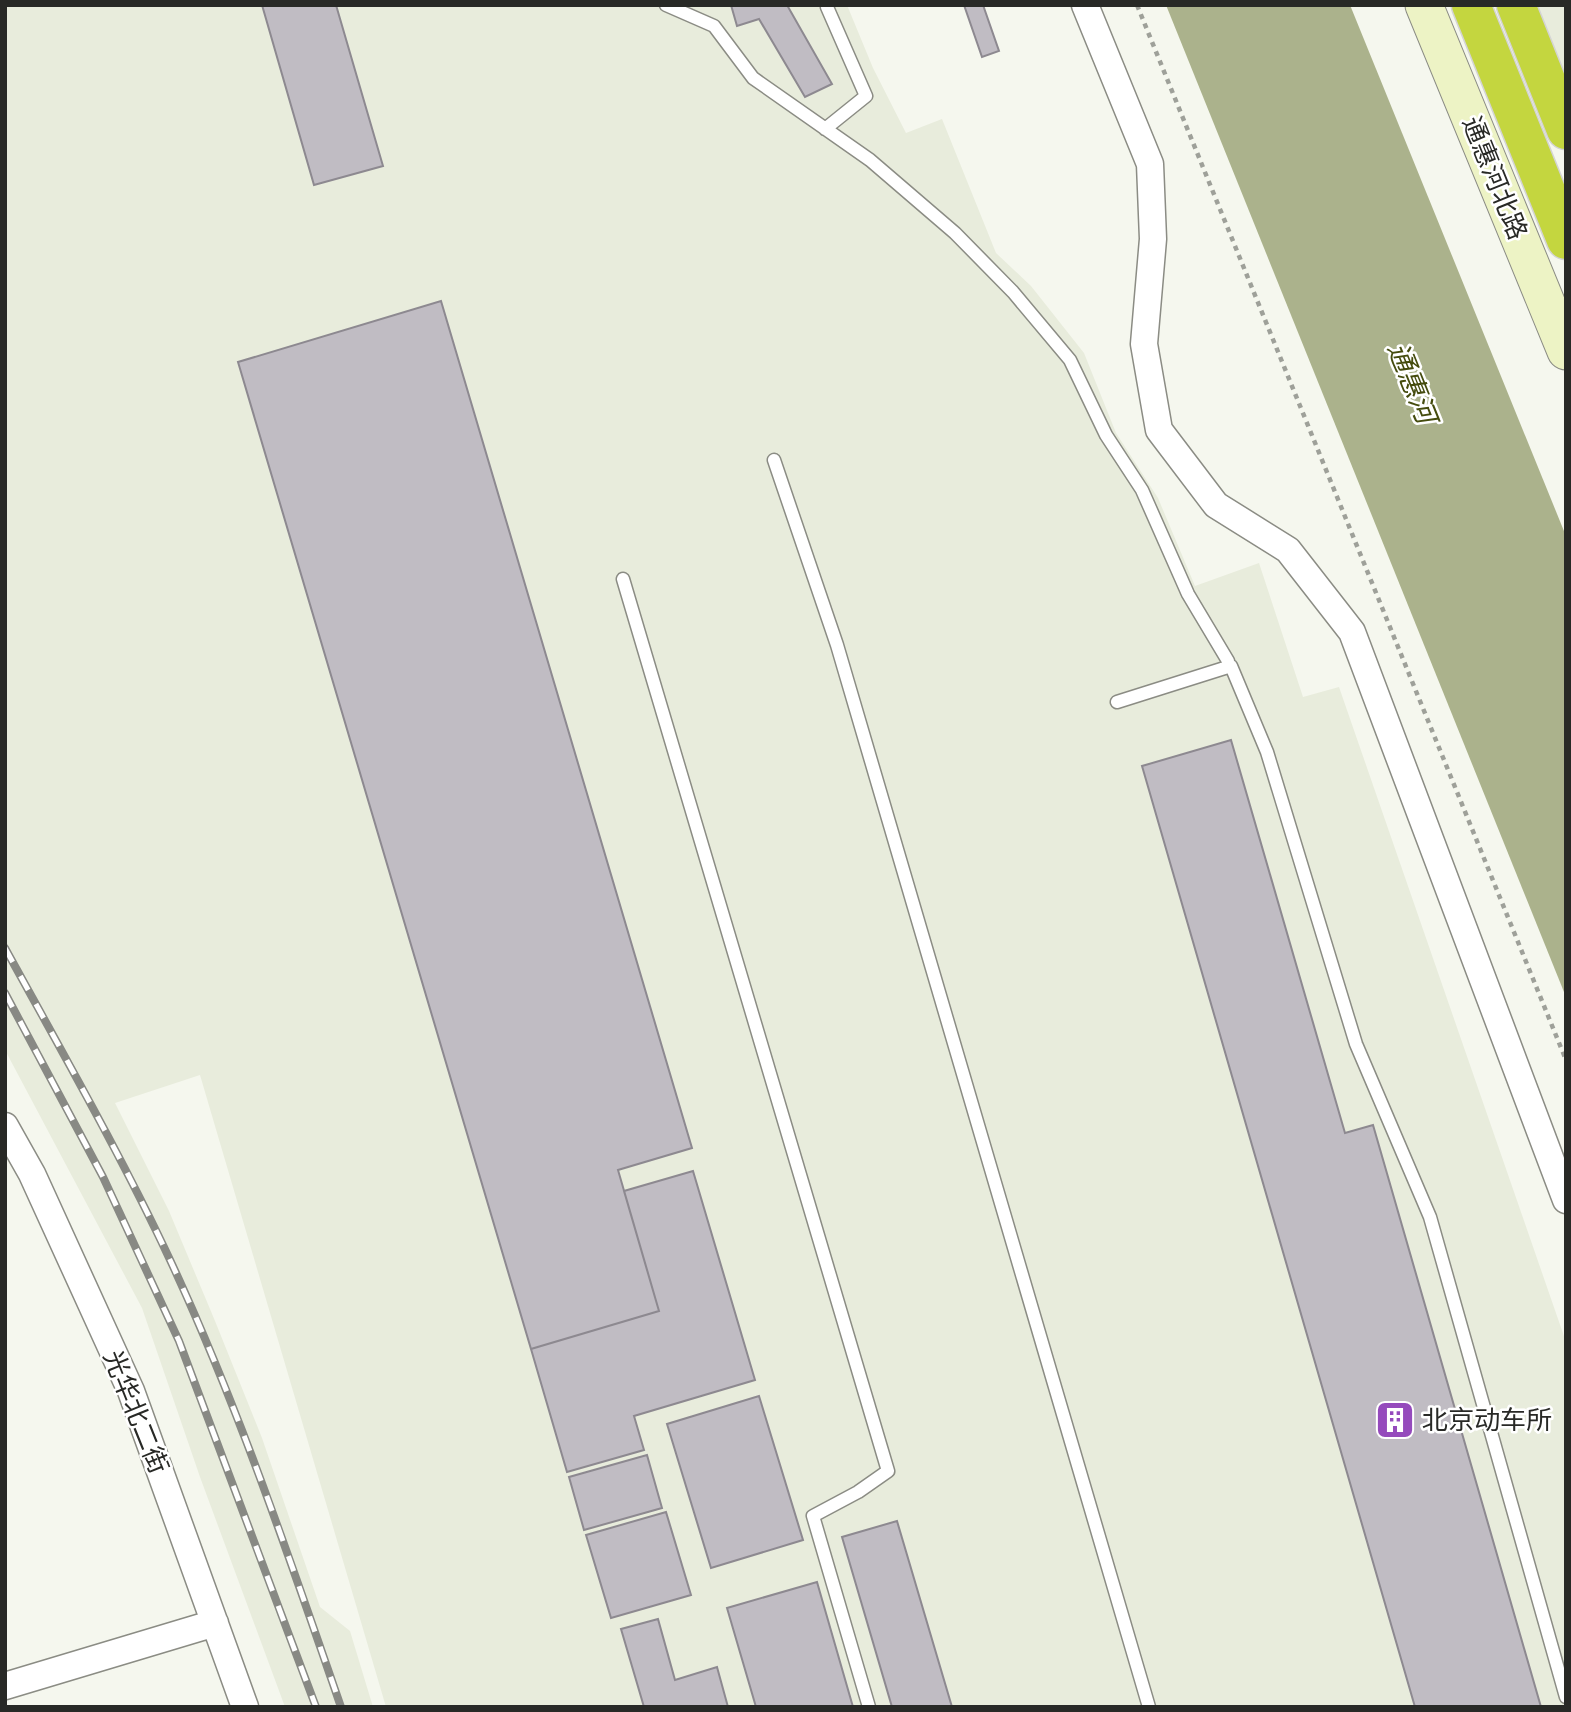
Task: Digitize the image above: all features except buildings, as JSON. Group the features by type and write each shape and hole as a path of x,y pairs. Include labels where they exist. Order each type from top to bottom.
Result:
{"highway":[{"name":"通惠河北路","path":"1471,5 1566,240"},
{"path":"1516,5 1566,130"}],"street":[{"path":"1085,5 1150,164 1153,239 1144,344 1159,430 1216,505 1288,550 1352,632 1566,1200"},
{"name":"通惠河北路","path":"1424,5 1566,351"},
{"name":"光华北二街","path":"5,1126 32,1174 131,1391 245,1707"},
{"path":"5,1686 215,1623"}],"lane":[{"path":"667,5 714,26 753,78 870,160 955,233 1013,292 1070,360 1106,435 1142,490 1188,594 1228,661"},
{"path":"825,129 866,96 827,8"},
{"path":"774,460 841,659 1149,1707"},
{"path":"623,579 888,1471 858,1492 813,1516 869,1707"},
{"path":"1117,702 1231,666 1267,752 1356,1044 1430,1217 1566,1698"}],"path":[{"path":"1137,5 1566,1060"}],"shaded area":[{"path":"5,5 847,5 873,68 906,133 942,119 996,253 1031,286 1084,353 1116,433 1158,498 1195,586 1259,563 1303,697 1339,687 1566,1342 1566,1707 386,1707 200,1075 115,1103 169,1211 215,1321 262,1438 320,1607 350,1631 373,1707 285,1707 200,1477 142,1308 5,1050"},
{"path":"1521,5 1566,5 1566,112"}],"water":[{"name":"通惠河","path":"1166,5 1350,5 1566,536 1566,997"}],"railway":[{"path":"5,948 132,1182 195,1316 262,1482 341,1707"},
{"path":"5,993 103,1177 179,1341 316,1707"}],"place":[{"name":"北京动车所","path":"1395,1420"}]}
